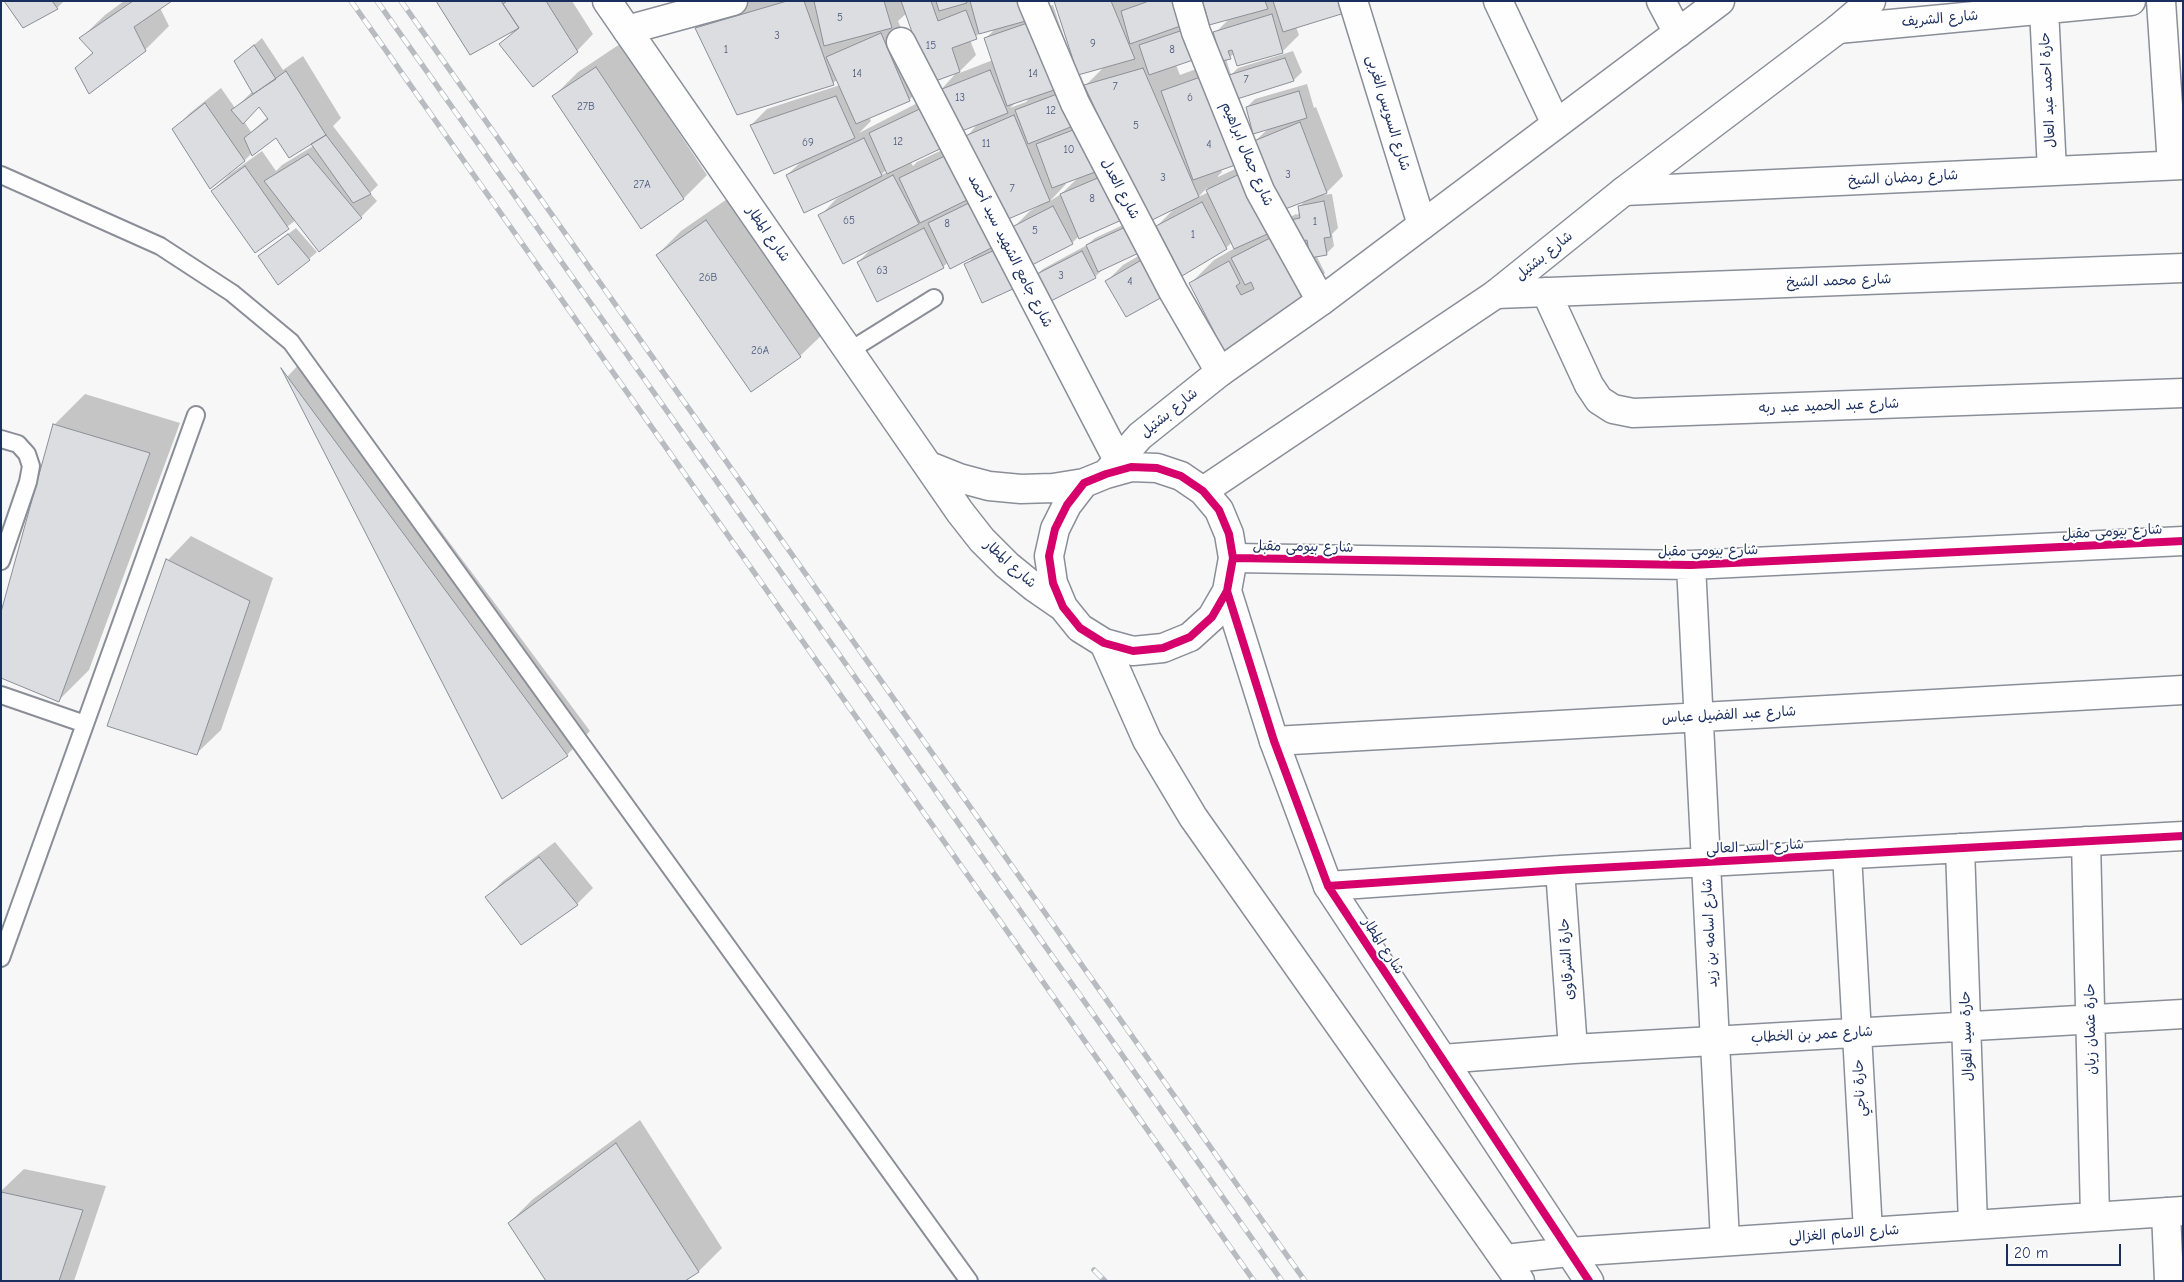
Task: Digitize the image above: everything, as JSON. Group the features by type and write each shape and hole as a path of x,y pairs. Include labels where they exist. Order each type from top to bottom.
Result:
{"street":[{"name":"شارع المطار","path":"607,1 982,540 1007,565 1034,587 1063,606"},
{"path":"627,30 733,1"},
{"name":"شارع العدل","path":"1032,1 1075,103 1173,291 1220,372"},
{"name":"شارع جمال ابراهيم","path":"1187,1 1196,32 1260,191 1321,301"},
{"name":"شارع السويس الغربى","path":"1353,1 1422,225"},
{"path":"1498,1 1556,124"},
{"path":"1661,1 1678,33"},
{"name":"شارع بشتيل","path":"1063,606 1053,583 1050,556 1055,530 1066,505 1140,436 1220,372 1321,301 1720,1"},
{"name":"شارع بشتيل","path":"1203,491 1496,294 1624,191 1838,29 1871,1"},
{"name":"شارع الشريف","path":"1838,29 2131,1"},
{"path":"2161,1 2177,165"},
{"name":"حارة احمد عبد العال","path":"2044,9 2052,171"},
{"name":"شارع جامع الشهيد سيد أحمد","path":"901,42 1103,472"},
{"name":"شارع رمضان الشيخ","path":"1624,191 2177,165"},
{"name":"شارع محمد الشيخ","path":"1496,294 2183,268"},
{"name":"شارع عبد الحميد عبد ربه","path":"1546,292 1589,385 1599,400 1613,410 1633,413 2183,393"},
{"path":"929,466 959,478 997,487 1021,489 1053,488 1103,472 1131,467 1157,468 1182,476 1203,491 1219,510 1229,534 1233,558 1227,591 1212,617 1190,637 1163,648 1133,651 1104,643 1080,628 1063,606"},
{"name":"شارع بيومى مقبل","path":"1233,558 1691,566 2183,541"},
{"name":"شارع اسامه بن زيد","path":"1691,566 1725,1241"},
{"name":"شارع المطار","path":"1227,591 1274,741 1328,886 1589,1281"},
{"path":"1104,643 1147,740 1193,816 1512,1270"},
{"name":"شارع عبد الفضيل عباس","path":"1274,741 2183,690"},
{"name":"شارع السد العالى","path":"1328,886 1560,870 2183,836"},
{"name":"حارة عثمان زيان","path":"2086,841 2095,1216"},
{"name":"حارة سيد الفوال","path":"1960,848 1973,1225"},
{"name":"حارة ناجي","path":"1847,854 1868,1232"},
{"name":"حارة الشرقاوى","path":"1560,870 1574,1049"},
{"name":"شارع عمر بن الخطاب","path":"1442,1060 1715,1040 2183,1014"},
{"path":"2169,1281 2174,1211"},
{"name":"شارع الامام الغزالى","path":"1512,1270 1569,1252 2174,1211"}],"lane":[{"path":"1,175 160,246 232,293 291,342 969,1281"},
{"path":"850,350 934,298"},
{"path":"1,958 196,415"},
{"path":"1,439 18,444 27,454 31,466 28,482 1,562"},
{"path":"1,695 85,724"}],"building":[{"path":"4,1 52,1 58,9 23,28"},
{"path":"133,1 172,1 134,27 146,51 89,94 75,68 93,53 79,38"},
{"path":"436,1 501,1 519,28 470,55"},
{"path":"507,1 546,1 578,52 533,87 499,44 519,28 503,4"},
{"path":"787,1 804,1 834,85 737,115 695,28"},
{"path":"814,1 884,1 892,28 824,46"},
{"path":"901,1 931,1 938,21 966,10 977,39 952,48 960,72 930,83"},
{"path":"936,1 966,1 967,3 939,11"},
{"path":"970,1 1028,1 1033,19 979,34"},
{"path":"1054,1 1111,1 1135,59 1078,75"},
{"path":"1149,1 1179,1 1186,24 1130,44 1121,11"},
{"path":"1193,1 1265,1 1268,9 1209,25 1205,9 1193,12"},
{"path":"1273,1 1347,1 1351,11 1283,32"},
{"path":"1272,14 1283,53 1237,66 1232,50 1228,51 1231,59 1222,61 1213,32"},
{"path":"1036,20 1060,88 1007,106 984,38"},
{"path":"1189,28 1199,58 1149,75 1139,45"},
{"path":"881,33 910,101 856,124 826,57"},
{"path":"254,45 276,79 253,94 234,61"},
{"path":"1285,58 1294,81 1237,99 1229,75"},
{"path":"596,67 684,199 641,229 552,96"},
{"path":"1143,68 1199,197 1148,222 1084,85"},
{"path":"990,70 1008,113 954,134 937,91"},
{"path":"286,71 326,135 289,158 276,138 252,156 244,138 268,119 259,107 243,124 231,110"},
{"path":"1209,74 1241,163 1193,180 1161,91"},
{"path":"1065,91 1078,124 1028,144 1015,110"},
{"path":"1299,91 1307,118 1253,134 1246,107"},
{"path":"836,96 855,138 774,174 750,125"},
{"path":"205,103 245,161 210,189 172,129"},
{"path":"926,106 944,147 887,174 869,133"},
{"path":"1014,115 1050,201 999,223 963,137"},
{"path":"1300,122 1327,193 1280,211 1254,141"},
{"path":"1081,127 1098,171 1052,188 1036,144"},
{"path":"326,135 371,194 353,203 311,144"},
{"path":"864,138 882,176 804,213 786,175"},
{"path":"308,154 362,218 319,252 264,181"},
{"path":"949,154 971,198 920,223 899,178"},
{"path":"245,166 289,229 255,253 211,191"},
{"path":"1246,171 1274,231 1234,249 1206,190"},
{"path":"1107,174 1126,218 1079,239 1060,194"},
{"path":"893,175 919,224 843,264 818,215"},
{"path":"973,201 995,246 950,269 928,223"},
{"path":"1324,201 1331,237 1324,238 1327,255 1310,258 1307,240 1294,243 1290,220 1300,218 1298,206"},
{"path":"1202,202 1227,249 1182,276 1156,226"},
{"path":"1053,206 1073,244 1032,265 1012,227"},
{"path":"706,220 801,357 751,392 656,255"},
{"path":"1130,225 1143,251 1098,272 1086,245"},
{"path":"924,228 944,268 877,302 857,262"},
{"path":"288,234 310,260 278,285 258,256"},
{"path":"1272,237 1302,298 1227,357 1189,283 1229,261 1240,283 1236,286 1241,295 1254,289 1251,282 1245,285 1231,258"},
{"path":"997,249 1015,288 982,303 964,264"},
{"path":"1082,251 1096,278 1047,303 1033,276"},
{"path":"1145,258 1166,295 1126,317 1105,281"},
{"path":"281,368 568,756 502,799"},
{"path":"53,424 150,453 59,702 1,678 1,612"},
{"path":"166,559 250,601 197,755 107,726"},
{"path":"539,857 578,905 521,945 485,897"},
{"path":"616,1143 699,1272 685,1281 546,1281 508,1223"},
{"path":"1,1192 83,1210 59,1281 1,1281"}],"railway":[{"path":"351,1 1254,1281"},
{"path":"377,1 1282,1281"},
{"path":"401,1 1305,1281"},
{"path":"1094,1270 1105,1281"}],"cycle path":[{"path":"1227,591 1212,617 1190,637 1163,648 1133,651 1104,643 1080,628 1063,607 1053,583 1049,556 1055,529 1067,505 1084,483 1131,467 1157,468 1181,476 1203,491 1219,510 1229,534 1233,558 1227,591 1274,741 1328,886 1589,1281"},
{"path":"1233,558 1691,565 2183,541"},
{"path":"1328,886 1560,870 2183,836"}]}
